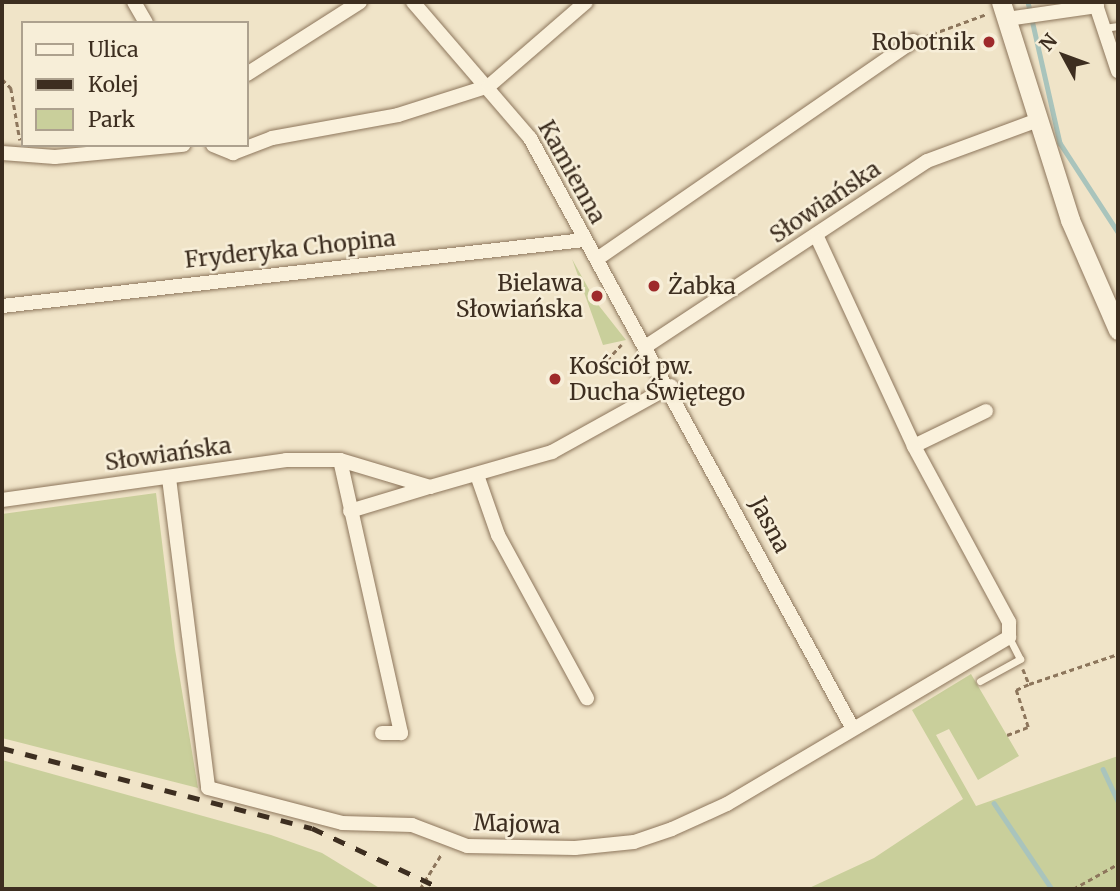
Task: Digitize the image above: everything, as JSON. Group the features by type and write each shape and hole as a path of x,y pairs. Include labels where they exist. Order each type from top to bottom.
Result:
{"main road":[{"path":"1015,12 1038,120 1080,246 1118,330"}],"street":[{"path":"134,2 145,21"},
{"path":"248,73 360,2"},
{"name":"Kamienna","path":"413,2 489,86 530,138 584,240 648,345"},
{"path":"218,147 233,153 272,138 398,115 489,86 586,2"},
{"path":"1015,12 1096,4 1111,27 1118,71"},
{"path":"597,259 913,41"},
{"name":"Słowiańska","path":"648,345 817,237 941,153 1038,120"},
{"path":"2,153 66,156 162,147"},
{"path":"817,237 914,446 1009,622 1009,637"},
{"name":"Fryderyka Chopina","path":"2,306 584,240"},
{"name":"Jasna","path":"648,345 852,727"},
{"path":"350,511 477,475 582,440 671,386"},
{"path":"914,446 986,411"},
{"name":"Słowiańska","path":"2,500 286,460 340,460 430,487"},
{"path":"340,460 401,733 382,733"},
{"path":"477,475 498,535 587,698"},
{"name":"Majowa","path":"169,478 208,788 342,823 412,825 448,840 513,849 634,842 727,804 852,727 1009,637"}],"lane":[{"path":"980,681 1020,659 1009,637"}],"path":[{"path":"913,41 1015,12"},
{"path":"2,79 13,93 20,154"},
{"path":"577,372 617,353 621,345"},
{"path":"1007,735 1028,727 1016,690 1118,654"},
{"path":"1020,659 1029,684"},
{"path":"420,889 448,840"},
{"path":"1073,889 1118,864"}],"green space":[{"path":"572,259 596,302 626,340 603,345"},
{"path":"156,493 175,649 198,788 2,738 2,514"},
{"path":"971,674 1019,756 978,780 949,729 936,735 976,806 1118,756 1118,889 807,889 874,858 963,799 912,710"},
{"path":"2,760 271,835 322,853 381,889 2,889"}],"waterway":[{"path":"1028,2 1060,143 1118,232"},
{"path":"1103,769 1118,801"},
{"path":"994,803 1052,889"}],"railway":[{"path":"2,748 312,828 442,889"}],"place":[{"name":"Robotnik","path":"989,42"},
{"name":"Żabka","path":"654,286"},
{"name":"Bielawa Słowiańska","path":"597,296"},
{"name":"Kościół pw. Ducha Świętego","path":"555,379"}]}
